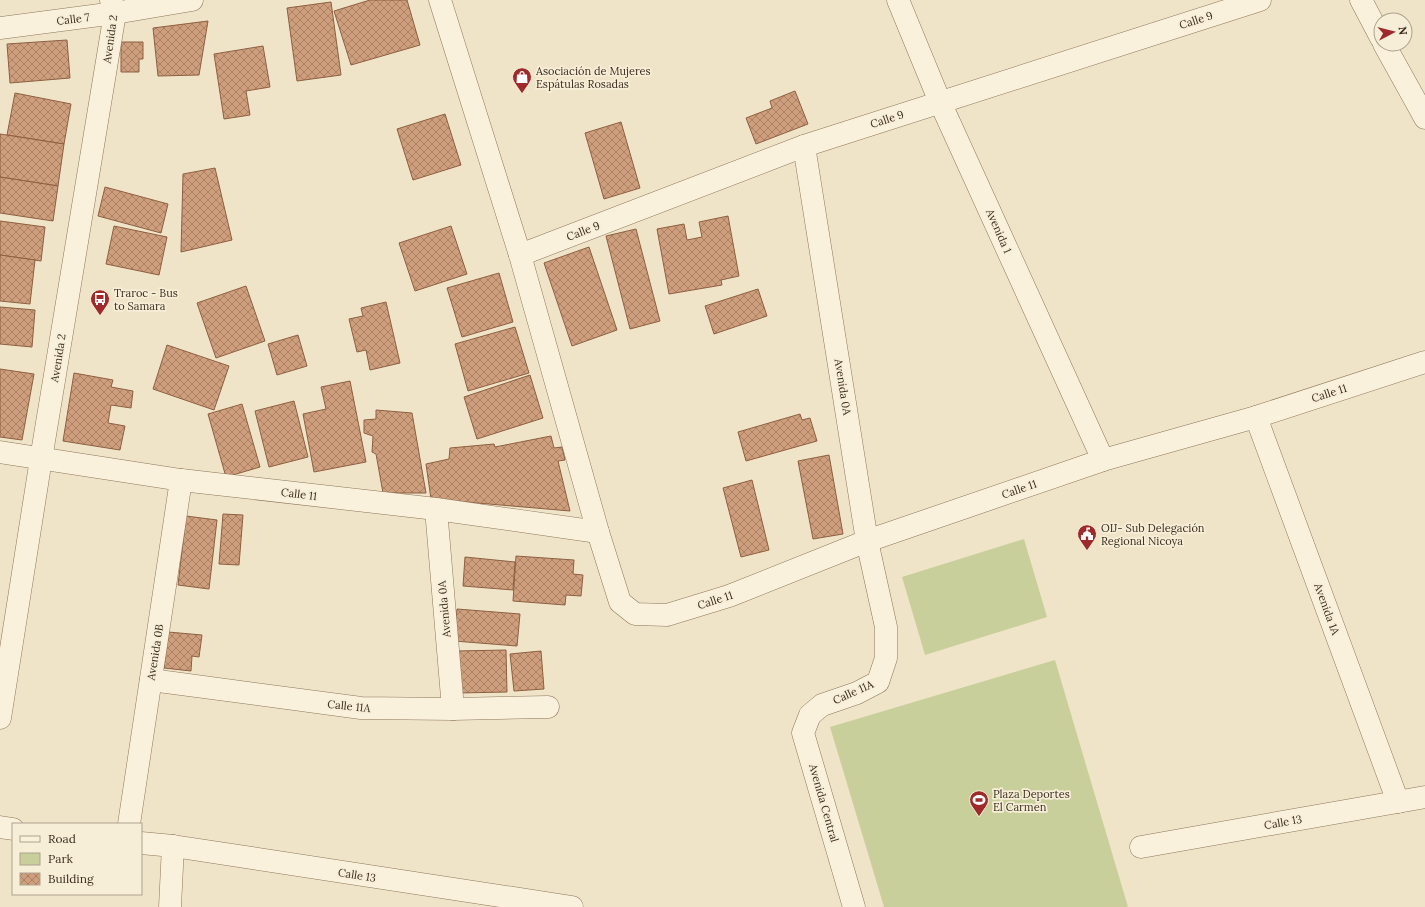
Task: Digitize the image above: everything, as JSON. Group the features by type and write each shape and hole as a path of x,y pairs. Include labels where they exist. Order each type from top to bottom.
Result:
{"street":[{"name":"Calle 7","path":"0,28 113,7 192,0"},
{"path":"440,0 520,255 598,532"},
{"name":"Avenida 1","path":"898,0 940,102 1103,460"},
{"name":"Calle 9","path":"520,255 804,146 1260,0"},
{"path":"1361,0 1373,23"},
{"name":"Avenida 2","path":"0,718 113,7"},
{"path":"1388,52 1425,118"},
{"name":"Avenida 0A","path":"804,146 867,541 886,627"},
{"name":"Calle 11","path":"0,452 181,480 436,509 598,532 620,602 635,614 667,614 729,596 867,541 1103,460 1256,417 1425,362"},
{"name":"Avenida 1A","path":"1256,417 1398,802"},
{"name":"Avenida 0B","path":"129,823 181,480"},
{"name":"Avenida 0A","path":"436,509 453,709"},
{"name":"Calle 11A","path":"822,705 857,693 878,682 886,658 886,627"},
{"name":"Calle 11A","path":"151,680 361,708 453,709 548,707"},
{"name":"Avenida Central","path":"822,705 810,716 803,733 854,907"},
{"name":"Calle 13","path":"1141,847 1425,797"},
{"path":"0,827 12,829"},
{"name":"Calle 13","path":"142,844 173,846 572,907"},
{"path":"170,907 173,846"}],"green space":[{"path":"1024,539 1047,617 925,655 902,577"},
{"name":"Plaza Deportes El Carmen","path":"1055,660 1128,907 884,907 830,727"}],"building":[{"path":"370,0 407,0 420,45 351,65 334,11"},
{"path":"331,2 341,75 297,81 287,8"},
{"path":"208,21 199,75 158,76 153,28"},
{"path":"67,40 70,78 10,83 7,44"},
{"path":"121,42 143,42 143,59 139,59 139,72 121,72"},
{"path":"263,46 270,87 246,91 250,115 224,119 214,54"},
{"path":"795,91 808,124 756,144 746,118 772,108 770,101"},
{"path":"15,93 71,104 64,144 7,135"},
{"path":"445,114 461,165 413,180 397,129"},
{"path":"621,122 640,188 604,199 585,133"},
{"path":"0,134 64,144 58,186 0,177"},
{"path":"215,168 232,240 181,252 183,174"},
{"path":"0,177 58,186 53,221 0,213"},
{"path":"105,187 168,204 161,233 98,216"},
{"path":"728,216 739,276 721,280 722,285 669,294 657,229 684,224 687,240 702,237 699,222"},
{"path":"0,221 45,227 41,261 0,255"},
{"path":"114,226 167,237 159,275 106,264"},
{"path":"451,226 467,274 415,291 399,243"},
{"path":"636,229 660,321 630,329 606,236"},
{"path":"589,247 617,330 572,346 544,263"},
{"path":"0,255 35,260 30,304 0,301"},
{"path":"499,273 513,322 462,337 447,288"},
{"path":"246,286 265,341 216,358 197,303"},
{"path":"758,289 767,316 714,334 705,306"},
{"path":"386,302 400,363 370,370 366,350 357,352 349,319 363,316 361,308"},
{"path":"0,307 35,310 32,347 0,344"},
{"path":"515,327 529,373 468,391 455,344"},
{"path":"298,335 307,366 277,375 268,344"},
{"path":"167,345 229,366 214,410 153,389"},
{"path":"0,369 34,374 22,440 0,437"},
{"path":"74,373 113,380 111,387 133,391 131,408 111,405 108,423 125,426 120,450 63,441"},
{"path":"530,375 543,418 477,439 464,397"},
{"path":"350,381 366,462 314,472 303,414 326,409 321,387"},
{"path":"294,401 308,457 269,467 255,411"},
{"path":"242,404 260,467 226,477 208,414"},
{"path":"376,410 412,413 426,493 383,493 376,454 372,452 373,436 364,433 364,420 376,419"},
{"path":"800,414 802,420 810,418 817,441 746,461 738,432"},
{"path":"551,436 554,448 562,447 565,460 558,461 570,511 431,499 426,464 449,459 450,448 494,444 495,447"},
{"path":"829,455 843,534 813,539 798,461"},
{"path":"752,480 769,550 741,557 723,488"},
{"path":"223,514 243,515 239,565 219,564"},
{"path":"186,516 217,520 209,589 178,585"},
{"path":"516,556 574,560 573,574 583,575 581,596 566,595 565,605 513,601"},
{"path":"465,557 515,562 513,590 463,586"},
{"path":"457,609 520,614 517,646 454,641"},
{"path":"168,632 202,635 199,657 192,656 191,671 164,668"},
{"path":"506,650 507,692 458,693 457,651"},
{"path":"541,651 544,689 514,691 510,654"}],"place":[{"name":"Asociación de Mujeres Espátulas Rosadas","path":"522,94"},
{"name":"Traroc - Bus to Samara","path":"100,316"},
{"name":"OIJ- Sub Delegación Regional Nicoya","path":"1087,551"},
{"name":"Plaza Deportes El Carmen","path":"979,817"}]}
